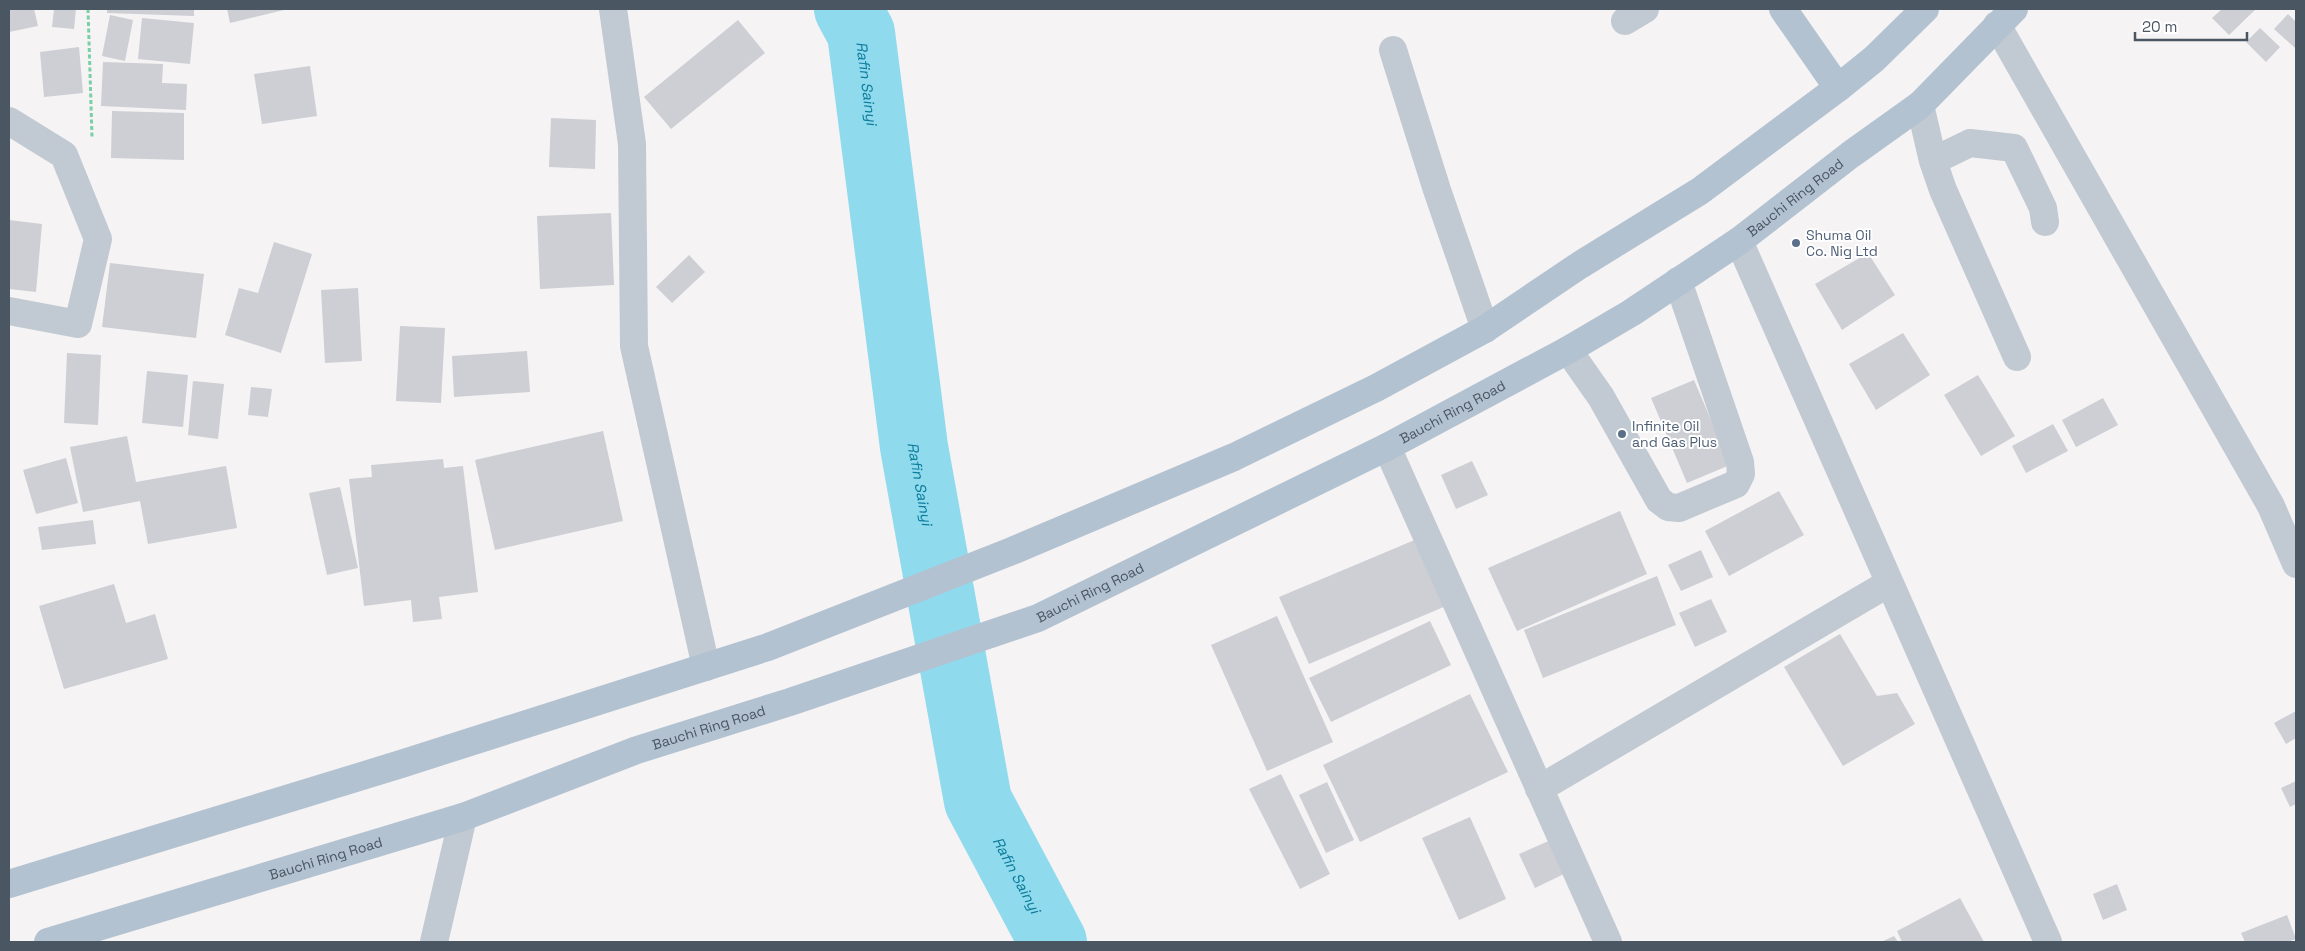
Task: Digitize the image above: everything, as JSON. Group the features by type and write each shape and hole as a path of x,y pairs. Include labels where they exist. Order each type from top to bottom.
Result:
{"main road":[{"path":"1783,9 1838,88"},
{"path":"9,884 401,764 768,646 1012,551 1234,457 1376,388 1485,329 1580,265 1700,191 1874,59 1925,9"},
{"name":"Bauchi Ring Road","path":"48,942 463,817 637,750 790,702 1038,618 1387,447 1568,350 1631,313 1739,240 1819,178 1920,105 2006,17"}],"street":[{"path":"613,9 632,144 634,346 706,667"},
{"path":"2006,17 2270,506 2296,564"},
{"path":"1393,50 1437,190 1485,329"},
{"path":"1920,105 1932,161 1943,190 2017,358"},
{"path":"9,121 64,155 98,239 78,324 9,311"},
{"path":"1932,161 1970,143 2014,148 2043,208 2045,222"},
{"path":"1739,240 2048,942"},
{"path":"1568,350 1601,397 1659,500 1668,507 1679,508 1736,484 1741,474 1740,462 1678,281"},
{"path":"1387,447 1608,942"},
{"path":"1539,789 1889,583"},
{"path":"434,942 463,817"}],"path":[{"path":"88,9 91,145"}],"building":[{"path":"9,9 34,9 38,26 9,32"},
{"path":"54,9 76,9 74,29 52,27"},
{"path":"107,9 194,9 194,16 107,13"},
{"path":"227,9 288,9 230,23"},
{"path":"2222,9 2256,9 2229,35 2212,18"},
{"path":"2288,14 2296,22 2295,48 2274,29"},
{"path":"110,15 133,20 125,61 102,56"},
{"path":"142,18 194,23 190,64 138,59"},
{"path":"738,20 765,53 671,129 644,97"},
{"path":"2260,28 2280,47 2266,62 2246,42"},
{"path":"79,47 83,93 44,97 40,52"},
{"path":"103,62 163,64 162,83 187,84 186,110 101,106"},
{"path":"310,66 317,116 262,124 254,74"},
{"path":"112,111 184,113 184,160 111,158"},
{"path":"551,118 596,120 595,169 549,167"},
{"path":"611,213 614,285 540,289 537,216"},
{"path":"9,220 42,224 36,292 9,289"},
{"path":"274,242 312,254 281,353 225,335 239,288 258,293"},
{"path":"1868,253 1895,295 1842,330 1815,284"},
{"path":"689,255 705,272 672,303 656,287"},
{"path":"110,263 204,274 196,338 102,327"},
{"path":"358,288 362,361 325,363 321,290"},
{"path":"400,326 445,328 441,403 396,401"},
{"path":"1903,333 1930,375 1876,410 1849,364"},
{"path":"527,351 530,392 454,397 452,356"},
{"path":"67,353 101,355 98,425 64,423"},
{"path":"147,371 188,375 183,427 142,423"},
{"path":"1978,375 2015,436 1981,456 1944,395"},
{"path":"1694,380 1730,465 1687,483 1651,398"},
{"path":"193,381 224,384 218,439 188,435"},
{"path":"251,387 272,389 268,417 248,415"},
{"path":"2103,398 2118,425 2076,447 2062,420"},
{"path":"2053,424 2068,451 2026,473 2012,446"},
{"path":"603,431 623,521 495,550 475,460"},
{"path":"127,436 136,482 226,466 237,528 148,544 140,501 83,512 70,447"},
{"path":"66,458 78,503 36,514 23,470"},
{"path":"443,459 444,468 463,466 478,592 439,597 442,619 413,622 411,600 364,606 349,479 372,477 371,465"},
{"path":"1472,461 1488,495 1456,509 1441,475"},
{"path":"340,487 358,568 327,575 309,493"},
{"path":"1779,491 1804,535 1729,576 1705,531"},
{"path":"1620,511 1647,574 1517,631 1488,568"},
{"path":"93,520 96,544 42,550 38,527"},
{"path":"1417,539 1446,606 1309,664 1279,597"},
{"path":"1701,550 1713,577 1681,591 1668,565"},
{"path":"1657,576 1676,625 1543,678 1524,630"},
{"path":"114,584 126,623 155,614 168,659 64,689 39,606"},
{"path":"1711,599 1727,632 1695,647 1679,613"},
{"path":"1277,616 1333,742 1267,771 1211,645"},
{"path":"1430,621 1451,665 1331,722 1309,678"},
{"path":"1840,634 1877,696 1897,693 1915,724 1843,766 1784,667"},
{"path":"1470,694 1508,772 1360,842 1323,765"},
{"path":"2296,711 2296,738 2286,744 2274,723"},
{"path":"1281,774 1330,874 1300,889 1249,789"},
{"path":"2296,781 2296,804 2290,807 2281,788"},
{"path":"1327,782 1354,840 1326,853 1299,795"},
{"path":"1470,817 1506,899 1459,920 1422,838"},
{"path":"1551,840 1566,873 1535,888 1519,854"},
{"path":"2117,884 2127,910 2103,920 2093,894"},
{"path":"1960,898 1984,942 1902,942 1897,931"},
{"path":"2287,915 2296,939 2287,942 2245,942 2241,933"},
{"path":"1894,936 1898,942 1881,942"}],"waterway":[{"name":"Rafin Sainyi","path":"848,9 861,33 914,447 978,801 1053,942"}],"place":[{"name":"Shuma Oil Co. Nig Ltd","path":"1796,243"},
{"name":"Infinite Oil and Gas Plus","path":"1622,434"}]}
